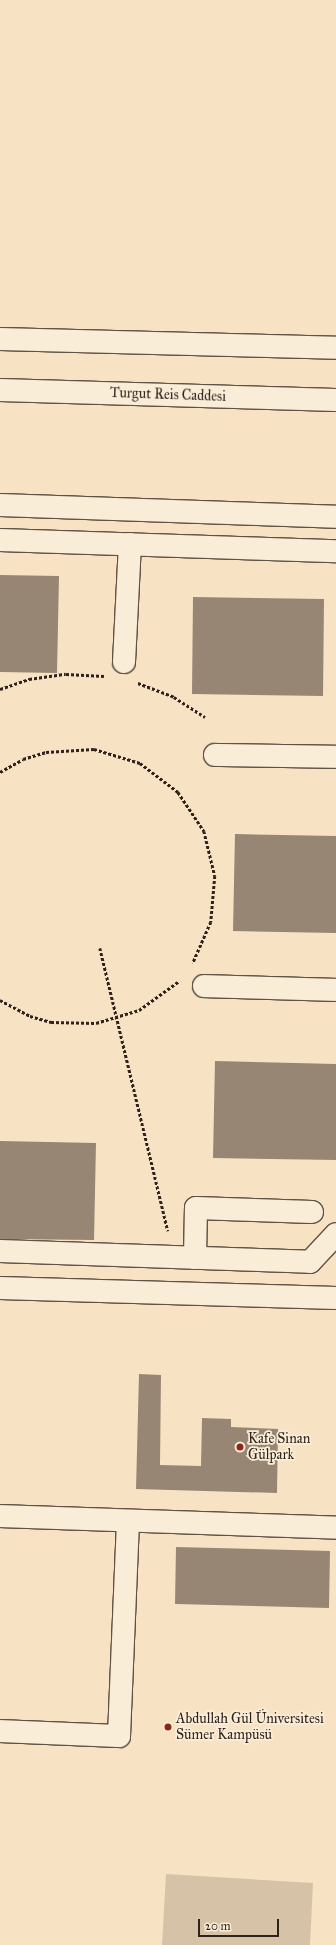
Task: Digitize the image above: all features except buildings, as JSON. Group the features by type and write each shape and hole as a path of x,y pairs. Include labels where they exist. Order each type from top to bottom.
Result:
{"street":[{"path":"0,339 336,348"},
{"name":"Turgut Reis Caddesi","path":"0,390 336,400"},
{"path":"0,505 336,517"},
{"path":"0,540 336,551"},
{"path":"122,674 130,544"},
{"path":"215,755 336,757"},
{"path":"204,986 336,990"},
{"path":"184,1257 196,1208 312,1212"},
{"path":"0,1251 310,1262 336,1234"},
{"path":"0,1288 336,1298"},
{"path":"0,1516 336,1528"},
{"path":"0,1731 119,1736 128,1521"}],"path":[{"path":"0,689 29,679 66,674 122,674 174,697 205,717"},
{"path":"0,772 23,759 46,752 94,750 140,763 178,792 204,831 215,876 211,922 192,965"},
{"path":"100,948 117,1019 184,1257"},
{"path":"0,1000 30,1016 51,1022 88,1024 117,1019 159,998 182,977"}],"shaded area":[{"path":"166,1874 313,1883 310,1945 162,1945"}],"place":[{"name":"Kafe Sinan Gülpark","path":"240,1447"},
{"name":"Abdullah Gül Üniversitesi Sümer Kampüsü","path":"168,1727"}]}
